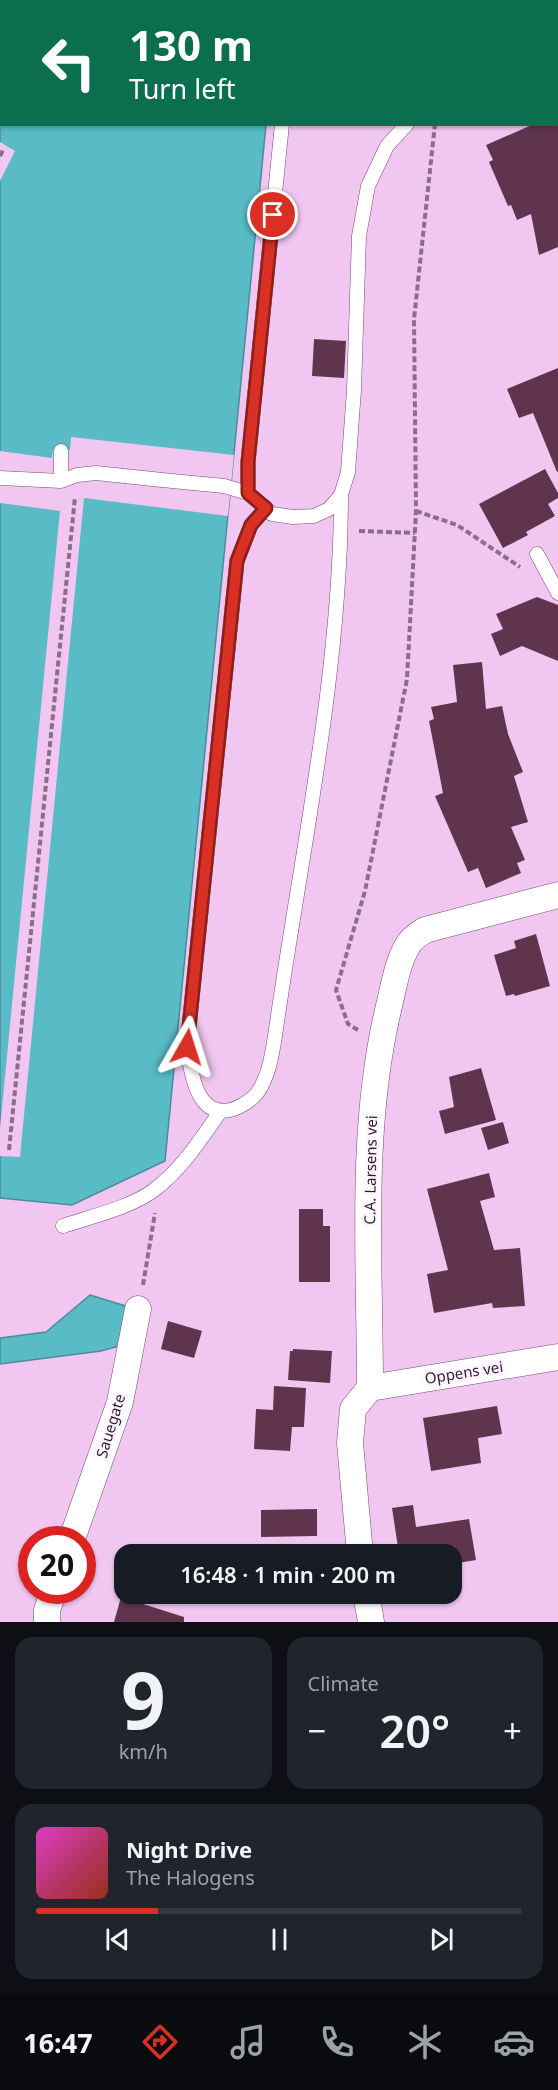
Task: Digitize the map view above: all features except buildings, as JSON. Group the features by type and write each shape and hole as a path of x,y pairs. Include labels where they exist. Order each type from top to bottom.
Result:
{"street":[{"name":"C.A. Larsens vei","path":"370,1388 369,1196 373,1102 380,1044 399,965 409,943 425,930 558,895"},
{"name":"Sauegate","path":"77,1526 120,1402 138,1309"},
{"name":"Oppens vei","path":"370,1388 558,1358"},
{"path":"359,1544 350,1443 353,1409 370,1388"},
{"path":"47,1622 49,1604"},
{"path":"368,1604 371,1622"}],"lane":[{"path":"248,493 249,451 282,126"},
{"path":"266,508 251,525 237,561 187,1047 190,1071 197,1090 206,1106 220,1112 236,1109 257,1093 271,1058 328,686 340,563 341,495 348,471 361,226 368,186 387,146 405,126"},
{"path":"61,451 61,481"},
{"path":"0,478 61,481 77,475 96,473 224,486 248,493 272,513 293,517 314,516 329,509 341,495"},
{"path":"537,554 556,592"},
{"path":"63,1226 109,1211 152,1192 179,1168 220,1112"}],"path":[{"path":"380,1044 348,1024 336,990 365,891 407,679 416,512 414,319 435,126"},
{"path":"0,156 3,150"},
{"path":"9,1150 77,475"},
{"path":"416,512 457,525 556,592"},
{"path":"340,530 415,534"},
{"path":"138,1309 155,1212 152,1192"}],"shaded area":[{"path":"0,126 266,126 165,1161 72,1205 0,1198"},
{"path":"90,1295 126,1306 123,1345 101,1351 0,1364 0,1338 46,1332"}],"pier":[{"path":"0,142 15,151 0,181"},
{"path":"71,437 234,455 228,516 84,498 20,1157 0,1156 0,1128 60,511 0,503 0,451 52,458 53,450 70,450"}],"route":[{"path":"187,1047 237,561 251,525 266,508 248,493 248,462 273,215"}]}
